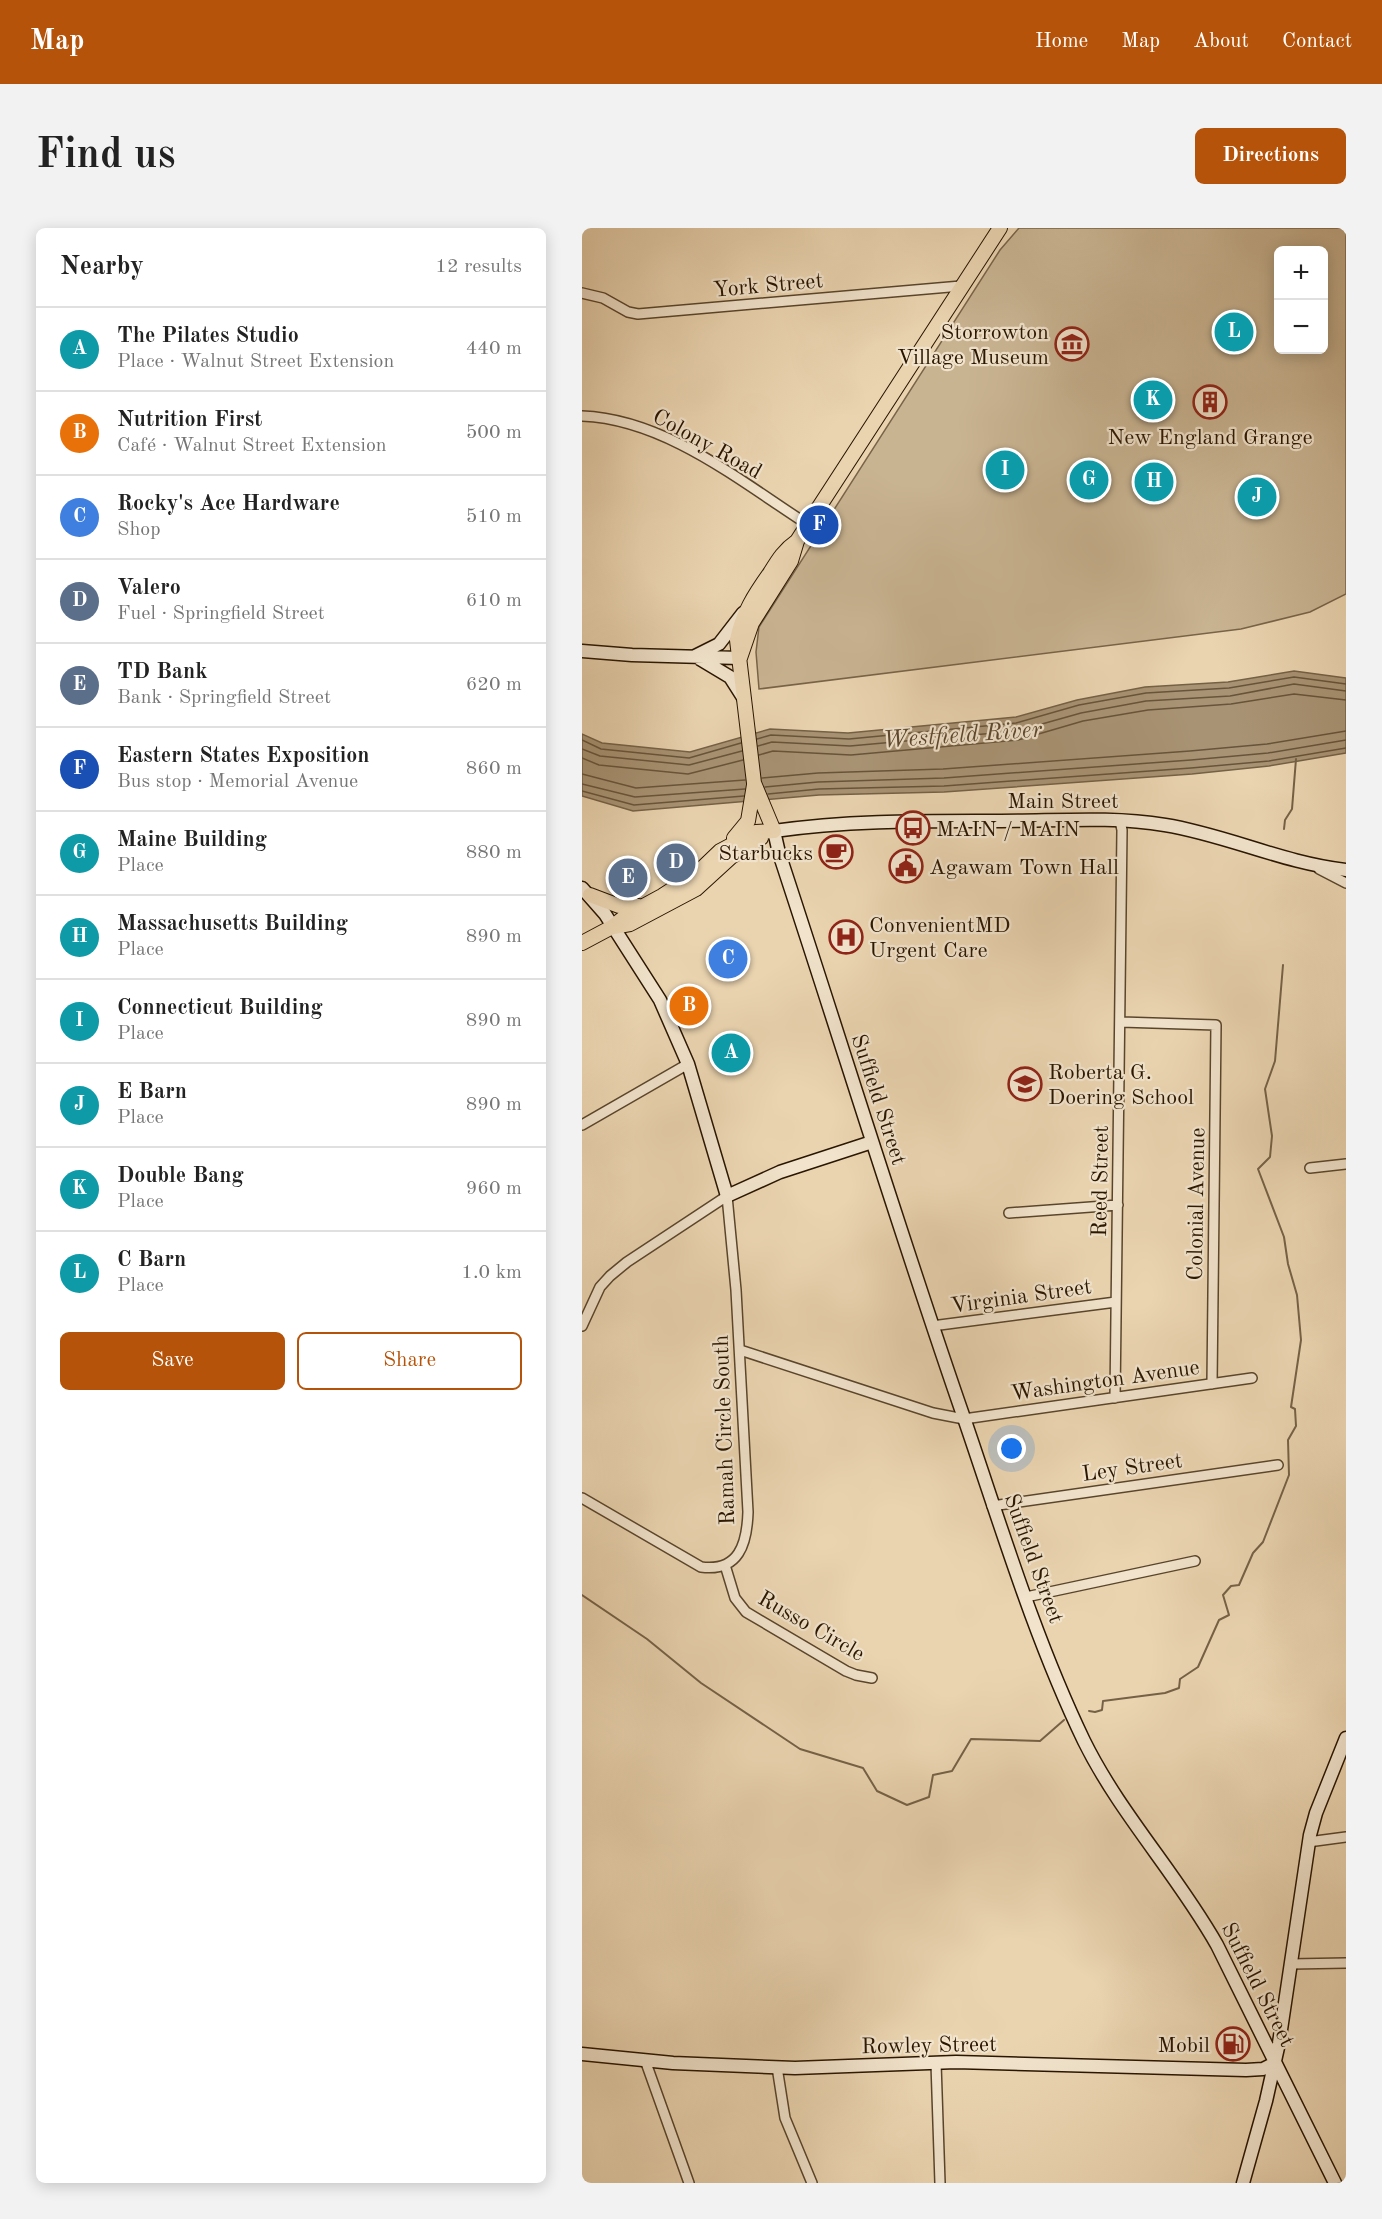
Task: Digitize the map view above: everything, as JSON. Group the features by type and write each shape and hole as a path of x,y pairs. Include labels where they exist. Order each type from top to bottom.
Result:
{"main road":[{"path":"582,651 740,658 752,623 791,561 797,541 807,524 1000,228"},
{"name":"Suffield Street","path":"797,541 784,551 753,597 737,640 757,807 774,831 778,853 992,1506 1073,1715 1101,1773 1212,1937 1335,2183"},
{"path":"696,657 719,644 753,597"},
{"path":"696,657 730,678 744,700"},
{"path":"582,943 612,927 627,915 696,874 743,829 757,807"},
{"name":"Main Street","path":"774,831 813,825 883,821 1120,820 1183,829 1310,865 1346,870"},
{"path":"720,851 756,832 774,831"},
{"path":"612,927 630,924 696,889 731,857 774,831"},
{"path":"586,892 626,907 645,905"},
{"path":"586,892 660,1000 688,1064 727,1196 780,1172 872,1142"},
{"path":"1243,2183 1275,2063 1308,1842 1346,1738"},
{"name":"Rowley Street","path":"582,2054 777,2067 936,2063 1246,2070 1263,2069 1275,2063"}],"street":[{"name":"York Street","path":"582,293 603,298 628,312 643,314 962,286"},
{"name":"Colony Road","path":"582,416 628,423 669,439 807,524"},
{"name":"Reed Street","path":"1115,1398 1121,1022 1122,830 1120,820"},
{"path":"1310,865 1346,884"},
{"name":"Colonial Avenue","path":"1121,1022 1216,1025 1212,1384"},
{"path":"582,1125 688,1064"},
{"path":"1310,1168 1346,1164"},
{"path":"582,1326 595,1294 610,1276 627,1262 727,1196"},
{"name":"Ramah Circle South","path":"725,1565 742,1550 748,1514 740,1350 727,1196"},
{"path":"1009,1213 1118,1205"},
{"name":"Virginia Street","path":"932,1326 1116,1302"},
{"name":"Washington Avenue","path":"740,1350 933,1413 964,1419 1252,1378"},
{"name":"Ley Street","path":"992,1506 1278,1465"},
{"path":"582,1498 701,1567 712,1569 725,1565"},
{"path":"1026,1597 1195,1562"},
{"name":"Russo Circle","path":"725,1565 735,1598 746,1612 846,1671 856,1676 872,1678"},
{"path":"1308,1842 1346,1837"},
{"path":"1291,1964 1346,1963"},
{"path":"645,2060 689,2183"},
{"path":"936,2063 940,2183"},
{"path":"777,2067 785,2118 812,2183"}],"shaded area":[{"path":"1019,228 1346,228 1346,594 1310,612 1241,629 759,689 756,652 759,627 1000,250"}],"water":[{"name":"Westfield River","path":"1294,671 1346,678 1346,753 1269,766 1192,774 944,792 819,795 633,811 582,796 582,734 602,743 690,752 770,729 848,733 1016,717 1077,700 1145,687 1228,682"}],"waterway":[{"path":"1284,829 1285,820 1292,809 1296,759"},
{"path":"1089,1711 1102,1710 1103,1701 1165,1693 1179,1688 1180,1679 1198,1667 1219,1620 1229,1615 1223,1595 1231,1586 1239,1585 1253,1553 1263,1542 1289,1475 1288,1440 1296,1426 1295,1409 1291,1407 1301,1340 1297,1295 1288,1264 1284,1237 1258,1169 1270,1157 1272,1136 1265,1089 1275,1061 1283,965"},
{"path":"582,1595 647,1639 701,1683 800,1749 863,1768 877,1791 907,1805 929,1797 933,1775 952,1771 971,1739 1040,1741 1064,1720"}],"place":[{"name":"C Barn","path":"1234,332"},
{"name":"Storrowton Village Museum","path":"1072,344"},
{"name":"Double Bang","path":"1153,400"},
{"name":"New England Grange","path":"1210,402"},
{"name":"Connecticut Building","path":"1005,470"},
{"name":"Maine Building","path":"1089,480"},
{"name":"Massachusetts Building","path":"1154,482"},
{"name":"E Barn","path":"1257,497"},
{"name":"Eastern States Exposition","path":"819,525"},
{"name":"MAIN / MAIN","path":"913,828"},
{"name":"Starbucks","path":"836,852"},
{"name":"Valero","path":"676,863"},
{"name":"Agawam Town Hall","path":"906,866"},
{"name":"TD Bank","path":"628,878"},
{"name":"ConvenientMD Urgent Care","path":"846,937"},
{"name":"Rocky's Ace Hardware","path":"728,959"},
{"name":"Nutrition First","path":"689,1006"},
{"name":"The Pilates Studio","path":"731,1053"},
{"name":"Roberta G. Doering School","path":"1025,1084"},
{"name":"Mobil","path":"1233,2044"}]}
